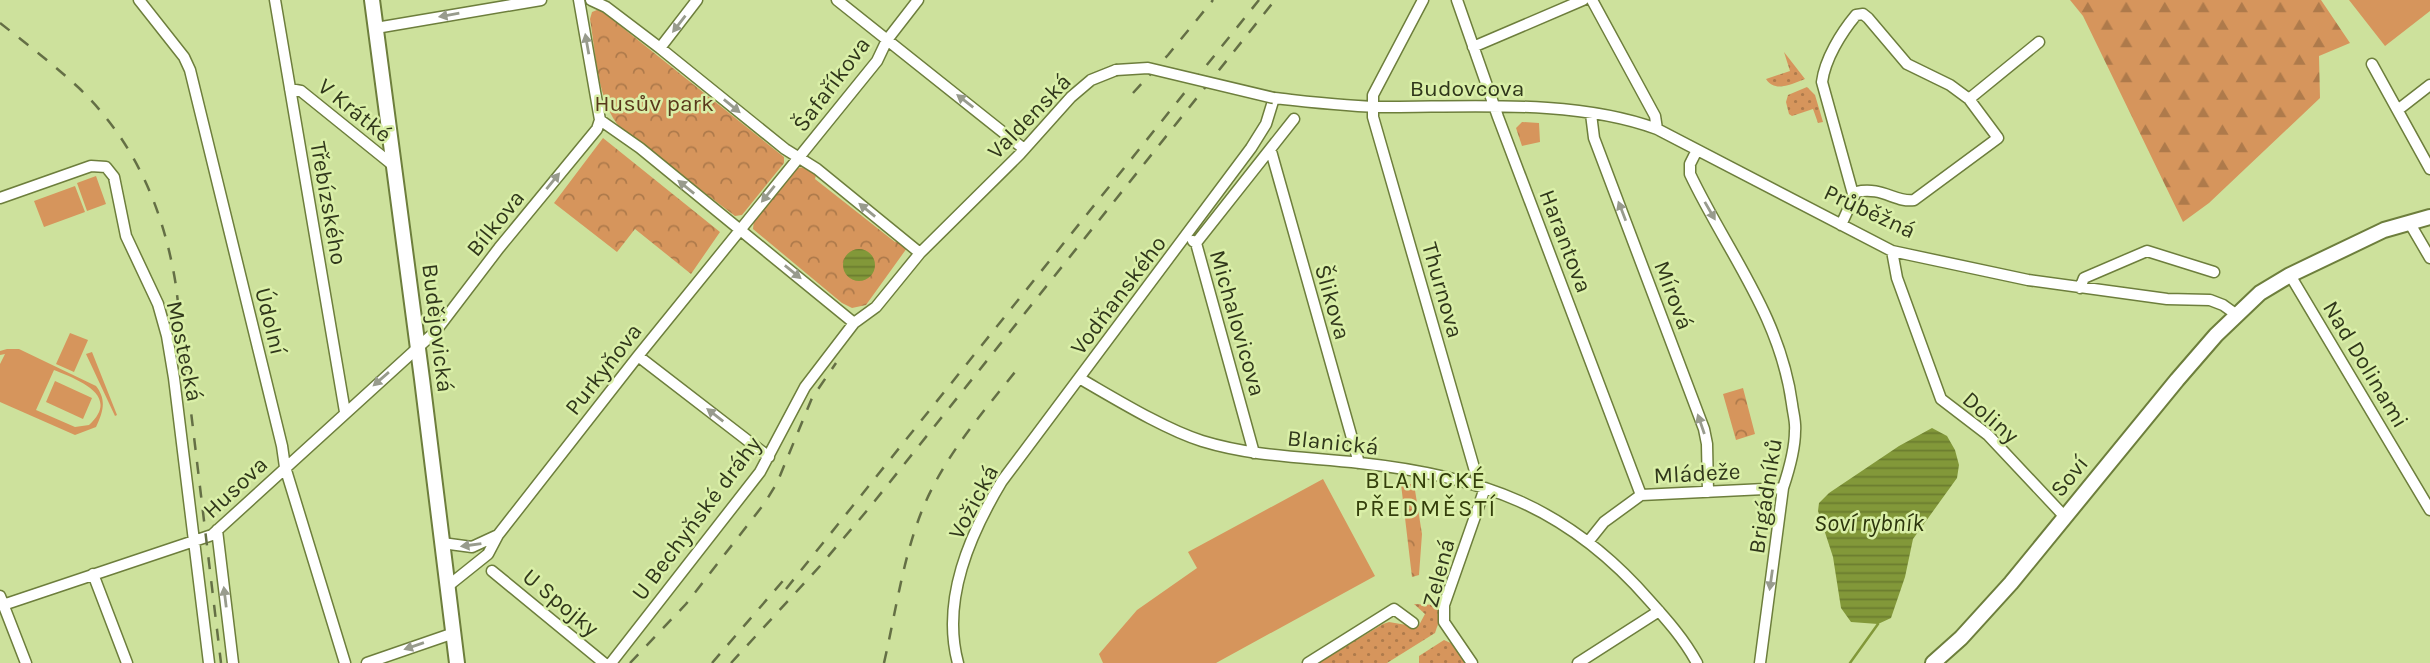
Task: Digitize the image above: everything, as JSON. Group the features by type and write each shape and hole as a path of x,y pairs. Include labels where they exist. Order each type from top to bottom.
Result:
{"main road":[{"name":"Budějovická","path":"372,0 457,663"},
{"path":"2237,315 2260,293 2290,275 2384,230 2430,216"},
{"name":"Soví","path":"1933,663 1961,638 2011,583 2185,371 2237,315"}],"street":[{"name":"Údolní","path":"139,0 184,57 190,71 285,467 345,663"},
{"name":"Třebízského","path":"275,0 345,412"},
{"path":"376,28 482,5 541,0"},
{"path":"579,0 600,120 740,229 854,323"},
{"path":"591,0 600,3 660,48 920,253"},
{"path":"660,48 698,0"},
{"path":"837,0 1024,149"},
{"name":"Šafaříkova","path":"740,229 877,61 887,40 918,0"},
{"path":"1372,106 1373,95 1423,0"},
{"name":"Harantova","path":"1457,0 1641,495"},
{"path":"1473,47 1583,0"},
{"path":"1592,0 1655,116 1657,129"},
{"path":"1841,225 1853,194 1822,82 1823,72 1856,15 1863,15 1907,64 1950,85 1969,99 1998,138 1914,200 1908,201 1880,191 1859,191 1853,194"},
{"path":"1969,99 2039,42"},
{"path":"2372,64 2430,169"},
{"name":"Valdenská","path":"854,323 876,307 920,253 1024,149 1071,97 1091,80 1116,70 1148,68 1274,98"},
{"path":"2399,110 2430,85"},
{"name":"V Krátké","path":"290,89 301,91 394,166"},
{"name":"Budovcova","path":"1274,98 1372,106 1494,105 1591,114 1657,129"},
{"name":"Vodňanského","path":"1079,379 1262,132 1274,98"},
{"name":"Thurnova","path":"1372,106 1482,486"},
{"name":"Mírová","path":"1591,114 1594,138 1704,429 1708,492"},
{"name":"Vodňanského","path":"1187,236 1196,243 1294,119"},
{"name":"Bílkova","path":"418,349 435,332 499,248 597,128 600,120"},
{"name":"Průběžná","path":"1657,129 1892,251 2016,278 2080,288 2167,299 2210,300 2237,315"},
{"name":"Brigádníků","path":"1697,150 1690,164 1690,174 1762,303 1779,345 1790,385 1796,430 1792,461 1783,488 1760,663"},
{"name":"Šlikova","path":"1271,151 1359,463"},
{"name":"Mostecká","path":"0,198 91,166 106,167 114,177 126,236 158,304 167,336 209,663"},
{"path":"2409,222 2430,258"},
{"name":"Purkyňova","path":"448,586 488,554 498,535 740,229"},
{"name":"Michalovicova","path":"1196,243 1254,453"},
{"name":"Doliny","path":"1892,251 1897,278 1941,399 1987,435 2065,517"},
{"path":"2080,288 2084,278 2147,251 2214,272"},
{"name":"Nad Dolinami","path":"2290,275 2430,510"},
{"name":"U Bechyňské dráhy","path":"611,663 760,472 805,387 854,323"},
{"name":"Husova","path":"2,600 212,535 345,412 418,349"},
{"path":"638,356 769,457"},
{"name":"Blanická","path":"1079,379 1200,440 1254,453 1359,463 1433,474 1482,486 1536,507 1588,542 1631,579 1686,642 1697,663"},
{"name":"Vožická","path":"958,663 953,617 962,568 970,544 1002,481 1079,379"},
{"name":"Zelená","path":"1472,663 1444,622 1444,605 1482,486"},
{"name":"Mládeže","path":"1588,542 1604,522 1641,495 1783,488"},
{"path":"217,530 233,663"},
{"path":"442,543 472,547 498,535"},
{"name":"U Spojky","path":"492,571 604,663"},
{"path":"93,574 127,663"},
{"path":"2,600 26,663"},
{"path":"1308,663 1394,609 1413,623"},
{"path":"1578,663 1659,611"},
{"path":"371,662 454,633"}],"green space":[{"path":"2070,0 2321,0 2350,43 2319,56 2320,98 2209,203 2183,222 2083,16"},
{"path":"2349,0 2430,0 2430,11 2385,46"},
{"name":"Husův park","path":"592,12 603,12 784,157 784,163 742,215 735,216 621,129 613,118 602,91 590,19"},
{"path":"1784,52 1805,79 1784,86 1774,86 1766,79 1790,71"},
{"path":"1807,87 1815,95 1823,122 1818,123 1813,109 1792,116 1789,114 1786,102 1788,95"},
{"path":"1522,122 1539,123 1540,142 1522,146 1516,128"},
{"name":"Husův park","path":"603,138 720,232 691,274 635,229 617,252 554,203"},
{"path":"804,167 816,175 815,179 895,242 898,239 907,248 866,305 852,308 842,303 753,229 754,219 798,168"},
{"path":"96,176 106,204 87,211 77,183"},
{"path":"75,186 85,212 44,227 34,201"},
{"path":"70,333 88,340 74,372 56,364"},
{"path":"19,349 96,386 102,396 103,406 96,427 75,435 0,402 0,364 5,354 0,355 0,351","holes":["54,370 83,383 98,397 101,405 89,425 75,427 36,410"]},
{"path":"92,352 117,415 115,416 86,354"},
{"path":"55,381 92,398 83,419 46,402"},
{"path":"1743,388 1755,434 1736,440 1723,394"},
{"path":"1323,479 1375,576 1216,663 1103,663 1099,654 1137,610 1197,568 1188,552"},
{"path":"1401,484 1414,484 1422,534 1419,575 1412,577"},
{"path":"1414,604 1439,605 1435,633 1387,663 1318,663 1383,624 1389,622 1418,627 1425,614"},
{"path":"1444,640 1455,645 1467,663 1419,663 1419,656"}],"water":[{"path":"859,249 870,254 875,265 870,276 859,281 848,276 843,265 848,254"},
{"name":"Soví rybník","path":"1932,428 1947,436 1955,450 1959,465 1957,478 1913,539 1905,577 1891,618 1878,624 1851,622 1841,608 1833,557 1818,511 1819,503 1829,493 1899,446"}],"waterway":[{"path":"1850,663 1878,624"}],"railway":[{"path":"1133,93 1213,0"},
{"path":"786,589 1259,0"},
{"path":"731,663 870,507 1275,0"},
{"path":"0,23 70,79 99,109 131,154 155,204 171,258 176,286 221,663"},
{"path":"630,663 686,604 764,504 777,483 812,398 836,363"},
{"path":"884,663 905,565 923,508 954,452 1019,367"},
{"path":"712,663 788,575"}],"district":[{"name":"BLANICKÉ PŘEDMĚSTÍ","path":"1426,494"}]}
